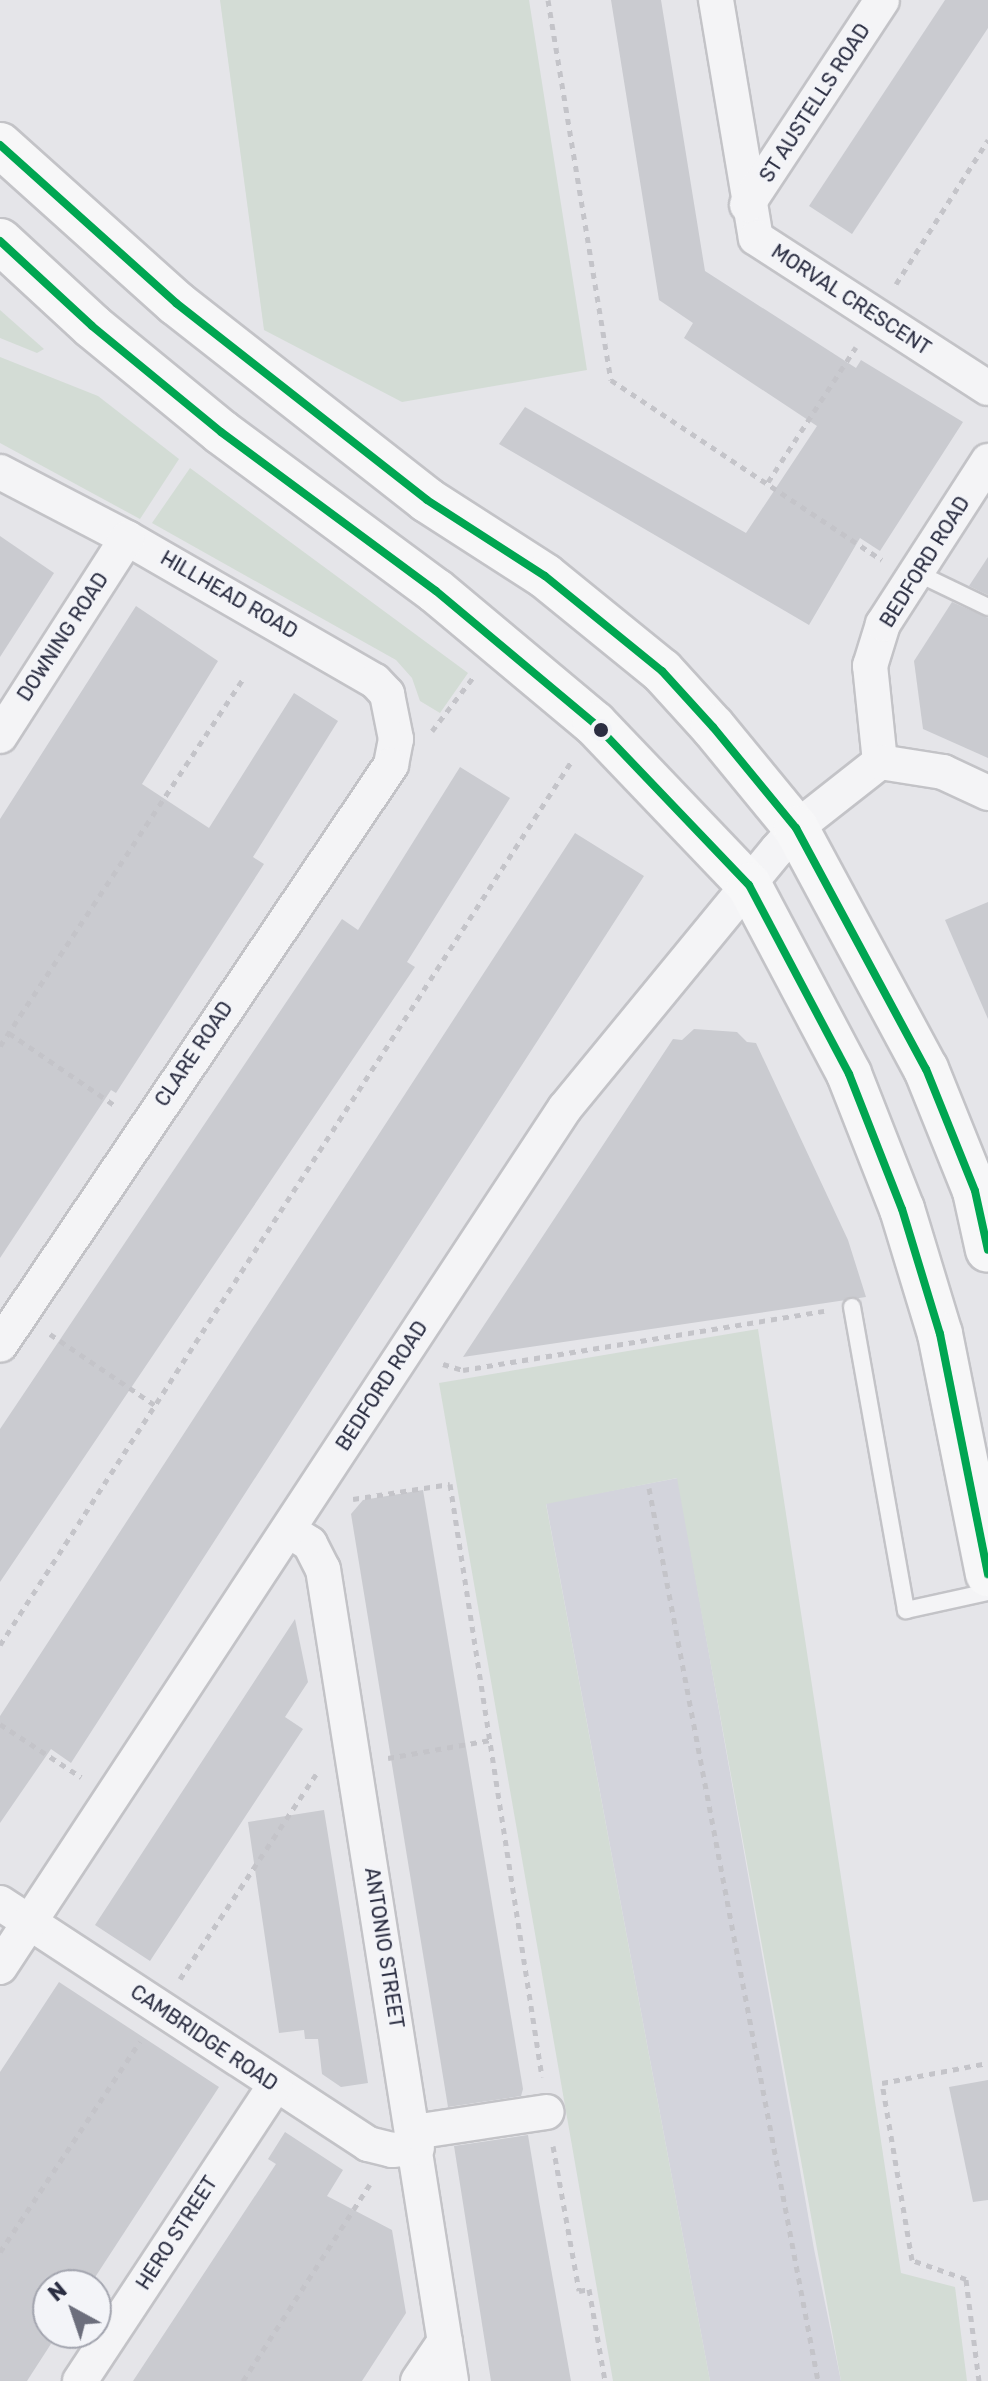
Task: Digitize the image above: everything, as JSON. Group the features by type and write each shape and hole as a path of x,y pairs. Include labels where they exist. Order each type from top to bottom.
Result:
{"main road":[{"path":"0,145 176,303 427,500 545,576 662,671 796,828 926,1069 981,1191 988,1250"},
{"path":"0,241 221,432 436,591 595,724 749,885 849,1074 902,1209 940,1334 988,1574"}],"street":[{"name":"MORVAL CRESCENT","path":"716,0 747,205 756,238 875,318 988,388"},
{"name":"ST AUSTELLS ROAD","path":"747,205 882,0"},
{"name":"BEDFORD ROAD","path":"0,1967 565,1108 796,828 880,762 870,666 883,624 988,461"},
{"name":"HILLHEAD ROAD","path":"0,472 127,538 375,681 392,710 393,752"},
{"name":"DOWNING ROAD","path":"0,736 127,538"},
{"name":"CLARE ROAD","path":"0,1345 393,752"},
{"path":"880,762 943,772 988,793"},
{"name":"ANTONIO STREET","path":"295,1518 323,1569 407,2143 451,2381"},
{"name":"CAMBRIDGE ROAD","path":"0,1903 368,2144 407,2143"},
{"name":"HERO STREET","path":"80,2381 275,2085"},
{"path":"407,2143 547,2112"},
{"path":"418,2381 445,2341"}],"lane":[{"path":"912,576 988,607"},
{"path":"852,1307 906,1610 988,1592"}],"path":[{"path":"548,0 611,380 912,576"},
{"path":"768,482 988,140"},
{"path":"393,752 437,730 497,643"},
{"path":"0,1046 243,679"},
{"path":"0,1645 595,724"},
{"path":"9,1033 145,1125"},
{"path":"403,1352 463,1370 852,1307"},
{"path":"20,1314 155,1405"},
{"path":"295,1518 450,1484 547,2112 579,2291 589,2289 605,2381"},
{"path":"649,1488 818,2381"},
{"path":"0,1724 112,1797"},
{"path":"0,2252 317,1773 490,1740"},
{"path":"979,2381 966,2279 912,2260 882,2083 988,2063"},
{"path":"243,2381 407,2143"}],"shaded area":[{"path":"220,0 529,0 587,370 402,402 264,330"},
{"path":"0,310 44,349 37,353 0,338"},
{"path":"0,357 98,396 179,459 140,519 0,443"},
{"path":"190,468 468,673 440,713 420,701 412,678 396,660 152,523"},
{"path":"758,1329 901,2273 955,2287 967,2381 841,2381 677,1478 546,1504 710,2381 613,2381 439,1383"},
{"path":"678,1478 814,2249 841,2381 710,2381 546,1503"}],"building":[{"path":"611,0 661,0 705,271 856,368 861,360 963,422 880,551 860,538 809,625 499,444 525,407 746,533 817,426 684,338 693,323 659,300"},
{"path":"945,0 988,0 988,28 852,234 809,206"},
{"path":"0,536 54,573 0,657"},
{"path":"988,557 988,595 969,586"},
{"path":"952,602 988,618 988,758 923,729 914,661"},
{"path":"136,606 218,661 142,784 209,828 294,693 338,721 253,857 264,864 116,1093 111,1090 0,1258 0,819"},
{"path":"460,767 510,798 407,962 415,967 0,1582 0,1429 342,919 358,930"},
{"path":"575,833 644,876 71,1763 51,1749 0,1823 0,1716"},
{"path":"988,902 988,1019 945,920"},
{"path":"694,1029 737,1032 747,1042 756,1043 848,1240 866,1297 463,1357 673,1039 682,1040"},
{"path":"423,1490 523,2089 521,2096 448,2107 351,1514 363,1500"},
{"path":"295,1619 308,1682 285,1717 303,1729 150,1961 95,1925"},
{"path":"324,1810 368,2083 341,2087 322,2074 318,2039 305,2039 304,2030 279,2033 248,1822"},
{"path":"59,1982 219,2087 100,2269 32,2269 32,2349 48,2349 27,2381 0,2381 0,2072"},
{"path":"988,2080 988,2200 973,2202 949,2087"},
{"path":"285,2132 343,2170 327,2196 392,2230 406,2313 362,2381 133,2381 276,2164 268,2159"},
{"path":"528,2135 571,2381 491,2381 454,2146"}],"transit line":[{"path":"0,145 176,303 427,500 545,576 662,671 713,727 796,828 926,1069 975,1191 988,1250"},
{"path":"0,241 92,326 221,432 436,591 595,724 749,885 849,1074 902,1209 940,1334 988,1574"}]}
